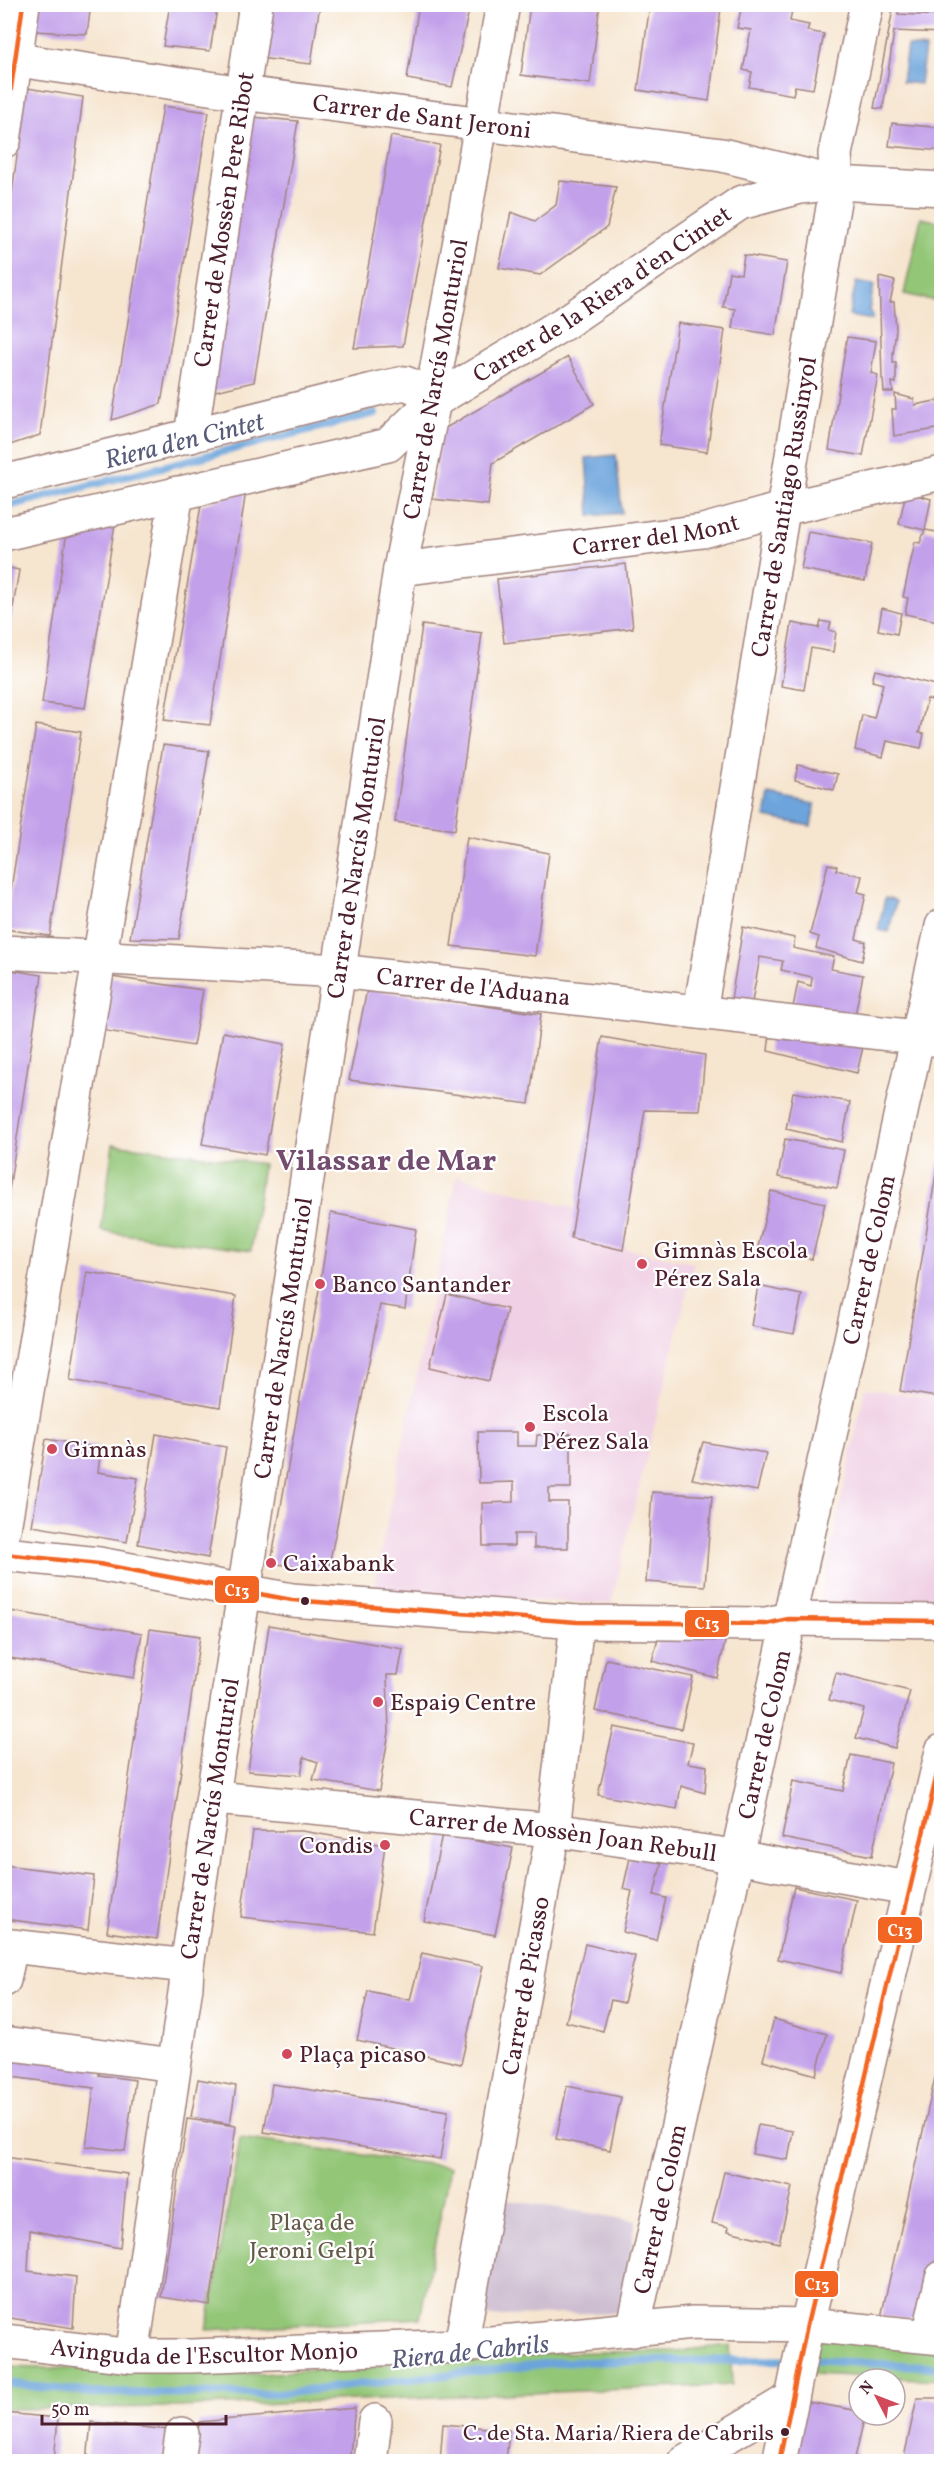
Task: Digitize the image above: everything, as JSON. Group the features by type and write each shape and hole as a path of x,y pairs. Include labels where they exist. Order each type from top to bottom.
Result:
{"street":[{"path":"4,141 10,59 23,4"},
{"name":"Carrer de Mossèn Pere Ribot","path":"190,436 256,4"},
{"name":"Carrer de Narcís Monturiol","path":"132,2356 186,1986 187,1966 215,1798 400,569 433,398 502,4"},
{"name":"Carrer de Santiago Russinyol","path":"700,1012 837,183 835,154 867,4"},
{"name":"Carrer de Sant Jeroni","path":"10,59 243,93 722,155 837,183"},
{"name":"Carrer de la Riera d'en Cintet","path":"4,534 388,445 433,398 566,322 740,203 800,187 837,183 942,189"},
{"path":"4,482 405,383 433,398"},
{"name":"Carrer del Mont","path":"400,569 703,531 782,509 942,472"},
{"path":"4,1529 57,1227 98,956 177,493"},
{"name":"Carrer de Colom","path":"633,2330 788,1619 929,1039 942,926"},
{"name":"Carrer de l'Aduana","path":"4,952 339,971 929,1039"},
{"path":"4,1554 99,1564 245,1593 303,1601 577,1623 766,1624 788,1619 942,1622"},
{"name":"Carrer de Picasso","path":"462,2346 553,1830 577,1623"},
{"path":"779,2462 807,2325 942,1751"},
{"name":"Carrer de Mossèn Joan Rebull","path":"215,1798 553,1830 735,1857 908,1888"},
{"path":"4,1980 11,1946 187,1966"},
{"path":"4,2043 174,2065"},
{"path":"935,2337 942,2278"},
{"name":"Avinguda de l'Escultor Monjo","path":"4,2342 132,2356 462,2346 693,2323 807,2325 935,2337"},
{"path":"771,2325 769,2343 789,2360 793,2392"},
{"path":"684,2462 793,2392"},
{"path":"370,2462 375,2421"}],"shaded area":[{"name":"Escola Pérez Sala","path":"457,1176 577,1209 572,1238 694,1263 611,1604 373,1592"},
{"path":"865,1388 941,1401 941,1604 820,1603"},
{"path":"498,2198 636,2221 619,2312 477,2317"}],"green space":[{"path":"921,218 941,222 942,293 940,302 904,294"},
{"path":"113,1144 263,1164 251,1251 101,1231"},
{"name":"Plaça de Jeroni Gelpí","path":"240,2138 450,2167 420,2318 207,2330"},
{"path":"817,2338 941,2349 941,2380 907,2378 907,2367 847,2367 847,2376 812,2374"},
{"path":"730,2345 732,2385 178,2407 5,2409 5,2367 261,2374 529,2353 677,2351"}],"water":[{"path":"907,46 925,48 920,84 902,82"},
{"path":"856,282 874,285 869,311 873,314 872,320 849,316"},
{"path":"616,455 622,513 590,516 586,458"},
{"path":"769,795 815,804 811,826 765,817"},
{"path":"885,898 896,901 889,932 878,930"}],"building":[{"path":"37,4 91,4 87,34 34,31"},
{"path":"170,4 218,4 210,51 163,46"},
{"path":"266,4 320,4 311,64 258,58"},
{"path":"419,4 460,4 460,8 469,10 452,87 407,79"},
{"path":"530,4 600,4 590,84 521,75"},
{"path":"650,4 695,4 721,8 709,101 638,90"},
{"path":"742,4 767,4 792,10 790,21 809,25 807,31 824,34 813,89 795,86 793,95 749,87 752,72 743,70 751,30 737,28"},
{"path":"894,4 899,4 898,14 942,16 942,33 894,31 883,109 874,108"},
{"path":"21,87 83,97 40,435 4,447 4,252 20,134"},
{"path":"163,106 209,112 161,404 112,420"},
{"path":"252,117 298,121 254,382 207,393"},
{"path":"892,123 942,128 942,151 889,146"},
{"path":"391,136 440,145 403,346 354,348"},
{"path":"560,181 616,187 607,227 540,275 499,268 511,212 535,221 556,205"},
{"path":"744,255 787,262 775,335 732,328 735,309 723,307 729,272 741,274"},
{"path":"879,277 895,281 890,302 894,302 896,329 893,363 896,363 896,383 892,382 893,392 884,392 882,379"},
{"path":"678,323 725,330 707,452 659,445"},
{"path":"847,337 876,341 871,373 878,375 863,456 829,450"},
{"path":"568,357 594,404 493,463 488,505 432,499 442,430"},
{"path":"895,394 914,399 915,405 940,400 942,428 894,436 892,409 896,409"},
{"path":"246,491 210,725 164,720 201,505"},
{"path":"906,492 931,499 925,530 899,524"},
{"path":"115,524 85,708 42,703 66,538"},
{"path":"925,530 942,533 942,622 905,614 908,598 903,597 915,542 920,543"},
{"path":"808,532 872,543 865,581 801,569"},
{"path":"626,564 633,628 504,643 497,579"},
{"path":"5,567 19,570 6,651 5,651"},
{"path":"882,608 901,613 897,634 878,630"},
{"path":"821,621 831,623 829,630 836,632 833,652 811,648 804,690 781,686 792,623 819,628"},
{"path":"422,625 482,633 455,830 395,822"},
{"path":"875,670 936,685 932,700 927,699 919,733 924,734 921,748 887,741 883,757 855,750 862,715 874,718 883,684 872,681"},
{"path":"36,725 81,732 50,936 5,929"},
{"path":"163,745 209,751 179,939 130,938"},
{"path":"798,765 838,774 834,790 795,780"},
{"path":"467,837 549,853 535,956 451,946"},
{"path":"828,864 837,866 836,870 862,876 858,892 866,894 856,939 866,942 862,961 816,948 819,937 810,934"},
{"path":"743,927 795,938 793,948 834,957 831,969 863,975 855,1015 793,1007 798,982 811,986 812,977 781,970 783,961 760,957 752,1002 731,999"},
{"path":"4,969 42,975 6,1209 4,1209"},
{"path":"111,977 203,990 193,1046 101,1030"},
{"path":"367,989 541,1014 529,1104 349,1080"},
{"path":"771,1024 865,1038 857,1073 768,1051"},
{"path":"223,1032 285,1044 265,1155 202,1144"},
{"path":"602,1037 705,1055 700,1111 645,1110 623,1250 571,1238"},
{"path":"793,1092 850,1102 842,1142 786,1129"},
{"path":"785,1139 844,1150 837,1188 778,1177"},
{"path":"938,1162 942,1162 942,1398 900,1391"},
{"path":"771,1191 825,1203 812,1259 758,1247"},
{"path":"331,1213 416,1229 405,1309 380,1305 328,1571 271,1563"},
{"path":"87,1272 236,1296 220,1407 70,1380"},
{"path":"758,1286 802,1295 794,1334 751,1326"},
{"path":"447,1294 507,1309 489,1381 430,1367"},
{"path":"478,1432 517,1432 517,1446 536,1446 537,1435 571,1434 571,1488 549,1488 549,1502 568,1502 568,1548 534,1548 534,1534 514,1534 514,1546 483,1546 482,1503 514,1502 514,1482 479,1483"},
{"path":"156,1434 226,1447 208,1558 138,1544"},
{"path":"46,1439 101,1448 98,1472 138,1478 127,1542 32,1526"},
{"path":"703,1442 766,1453 757,1491 692,1479"},
{"path":"652,1492 712,1496 705,1586 646,1582"},
{"path":"4,1610 142,1633 134,1678 4,1657"},
{"path":"269,1625 403,1649 398,1675 387,1675 389,1732 379,1791 313,1780 318,1762 304,1757 301,1775 248,1771"},
{"path":"150,1629 200,1636 157,1939 107,1932"},
{"path":"660,1632 727,1633 717,1678 652,1661"},
{"path":"606,1659 693,1677 681,1729 595,1711"},
{"path":"836,1673 910,1691 895,1748 856,1738 864,1709 829,1700"},
{"path":"614,1727 693,1743 688,1763 707,1766 705,1793 681,1786 677,1809 598,1795"},
{"path":"851,1755 891,1763 872,1856 782,1838 793,1781 843,1791"},
{"path":"253,1831 302,1831 385,1845 373,1932 241,1917"},
{"path":"442,1834 513,1848 495,1935 424,1921"},
{"path":"632,1849 663,1856 654,1895 666,1898 656,1940 623,1932 632,1891 623,1889"},
{"path":"4,1865 94,1876 88,1930 4,1919"},
{"path":"794,1887 857,1900 841,1973 778,1959"},
{"path":"585,1944 635,1956 624,2003 611,2000 603,2031 566,2022"},
{"path":"422,1953 483,1966 461,2064 357,2040 368,1991 410,2000"},
{"path":"774,2019 827,2034 816,2075 763,2060"},
{"path":"4,2050 100,2063 99,2075 135,2080 125,2151 86,2146 94,2088 4,2076"},
{"path":"941,2051 942,2233 922,2319 881,2317"},
{"path":"198,2079 236,2086 230,2124 191,2117"},
{"path":"272,2084 448,2111 440,2159 264,2132"},
{"path":"567,2086 621,2097 610,2150 556,2139"},
{"path":"187,2119 236,2126 210,2305 161,2297"},
{"path":"758,2125 793,2131 788,2160 752,2154"},
{"path":"4,2157 127,2174 120,2248 30,2230 28,2271 76,2277 73,2328 4,2317"},
{"path":"724,2172 792,2187 779,2243 728,2231 729,2227 712,2223"},
{"path":"917,2398 942,2398 942,2462 903,2462"},
{"path":"803,2401 847,2409 847,2427 862,2427 854,2462 789,2462"},
{"path":"355,2408 349,2462 195,2462 199,2422"},
{"path":"4,2413 58,2418 54,2462 4,2462"},
{"path":"91,2422 170,2430 166,2462 87,2462"},
{"path":"443,2424 509,2430 506,2462 440,2462"}],"waterway":[{"name":"Riera d'en Cintet","path":"4,507 375,413"},
{"name":"Riera de Cabrils","path":"4,2383 92,2393 277,2394 561,2362 793,2360"},
{"name":"Riera de Cabrils","path":"808,2360 942,2367"}],"transit line":[{"name":"C13","path":"4,137 23,4"},
{"name":"C13","path":"4,1554 99,1564 292,1600 577,1622 766,1624 788,1619 942,1621"},
{"name":"C13","path":"779,2462 807,2325 942,1753"}],"place":[{"name":"Gimnàs Escola Pérez Sala","path":"642,1264"},
{"name":"Banco Santander","path":"320,1284"},
{"name":"Escola Pérez Sala","path":"530,1427"},
{"name":"Gimnàs","path":"52,1449"},
{"name":"Caixabank","path":"271,1563"},
{"name":"Espai9 Centre","path":"378,1702"},
{"name":"Condis","path":"385,1845"},
{"name":"Plaça picaso","path":"287,2054"},
{"name":"C. de Sta. Maria/Riera de Cabrils","path":"785,2432"}],"district":[{"name":"Vilassar de Mar","path":"386,1160"}]}
